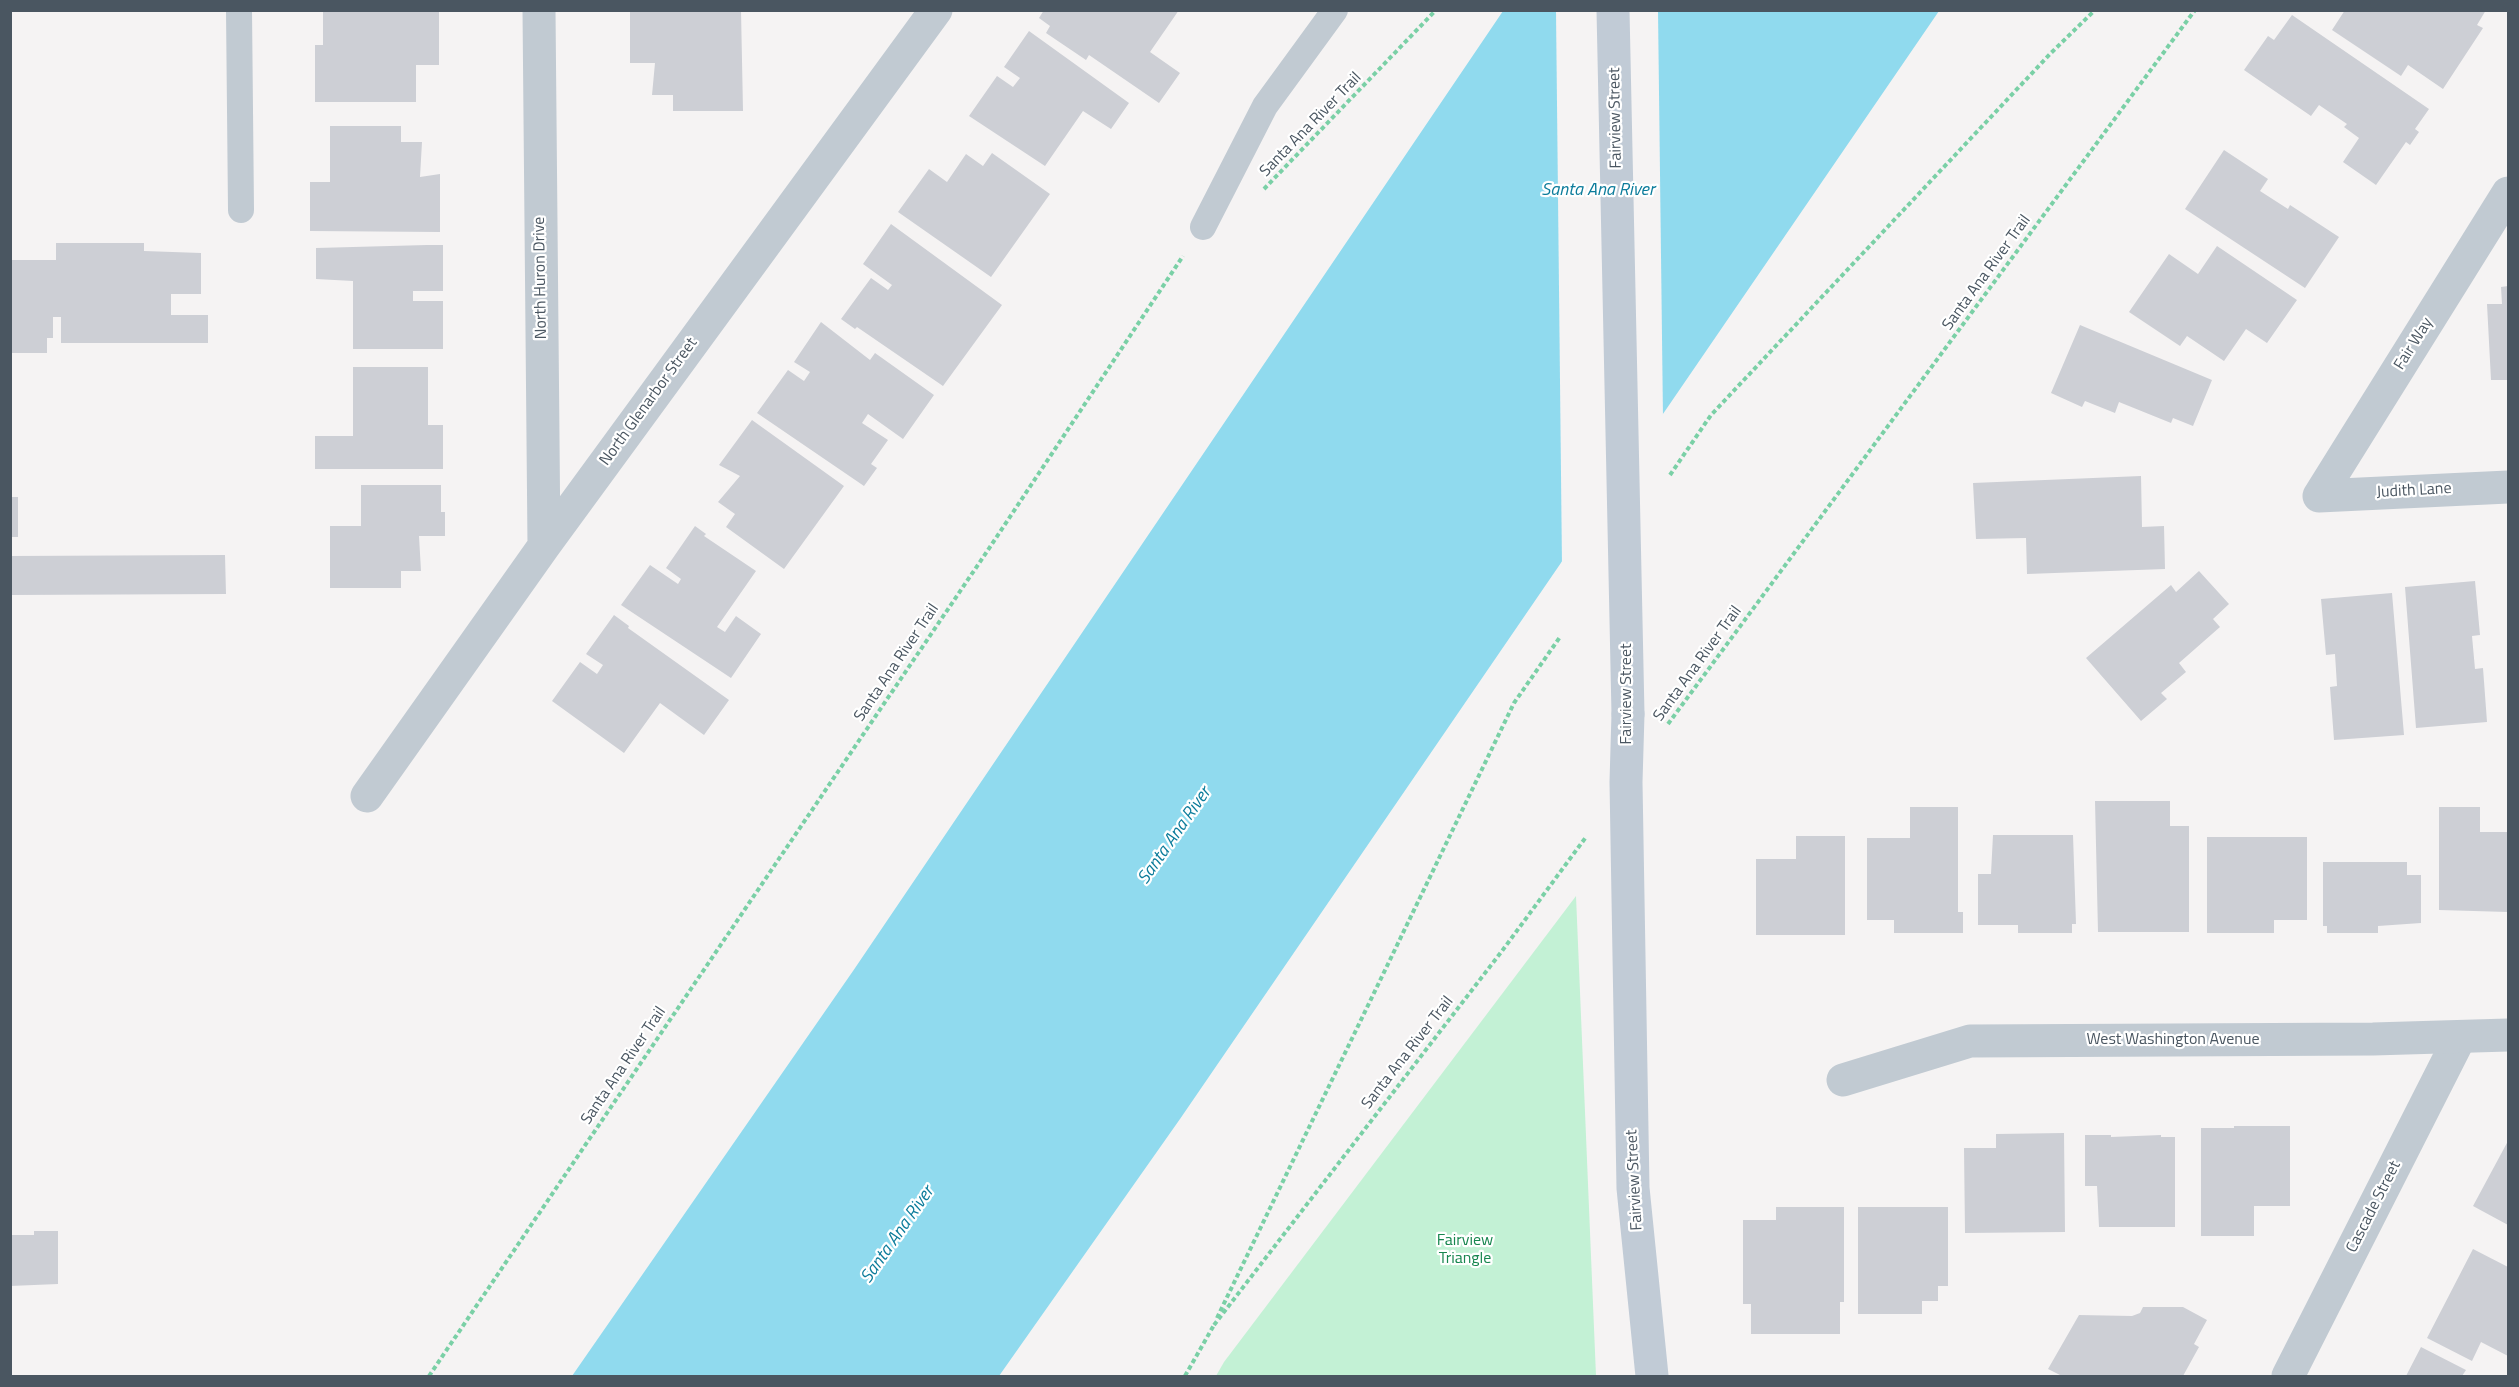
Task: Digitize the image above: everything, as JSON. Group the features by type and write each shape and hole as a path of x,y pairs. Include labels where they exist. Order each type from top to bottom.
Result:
{"main road":[{"name":"Fairview Street","path":"1613,10 1628,714 1626,782 1633,1188 1652,1377"}],"street":[{"name":"North Huron Drive","path":"539,10 544,546"},
{"name":"North Glenarbor Street","path":"367,796 544,546 936,10"},
{"name":"Fair Way","path":"2319,496 2508,193"},
{"name":"Judith Lane","path":"2319,496 2508,487"},
{"name":"West Washington Avenue","path":"1843,1080 1970,1041 2373,1040 2508,1035"},
{"name":"Cascade Street","path":"2288,1377 2460,1037"}],"lane":[{"path":"239,10 241,210"},
{"path":"1203,227 1265,106 1335,10"}],"path":[{"name":"Santa Ana River Trail","path":"1260,192 1269,186 1436,10"},
{"path":"1670,475 1711,415 2050,54 2095,10"},
{"name":"Santa Ana River Trail","path":"1661,734 2195,10"},
{"name":"Santa Ana River Trail","path":"429,1377 988,550 1203,227"},
{"name":"Santa Ana River Trail","path":"1185,1377 1214,1325 1514,703 1560,637"},
{"name":"Santa Ana River Trail","path":"1214,1325 1502,951 1626,782"}],"green space":[{"name":"Fairview Triangle","path":"1576,896 1596,1376 1216,1376 1224,1362"}],"water":[{"name":"Santa Ana River","path":"1503,11 1939,11 1180,1119 999,1376 572,1376 853,971"}],"pier":[{"path":"1556,11 1658,11 1663,419 1562,566"}],"building":[{"path":"323,10 439,10 439,65 416,65 416,102 315,102 315,45 323,45"},
{"path":"630,10 741,10 743,111 673,111 673,95 652,95 655,63 630,63"},
{"path":"1044,10 1179,10 1150,52 1180,73 1159,103 1089,55 1086,60 1046,33 1050,26 1039,18"},
{"path":"2345,10 2486,10 2477,25 2483,28 2443,89 2408,65 2401,76 2332,30"},
{"path":"2292,15 2429,109 2415,129 2419,132 2410,145 2406,142 2376,185 2343,162 2359,138 2344,127 2347,124 2319,105 2311,116 2244,70 2268,36 2274,40"},
{"path":"1029,31 1129,103 1111,129 1083,111 1045,166 969,116 997,76 1013,87 1020,78 1004,67"},
{"path":"330,126 401,126 401,142 422,142 420,177 440,174 440,232 310,231 310,182 330,182"},
{"path":"2224,150 2268,179 2260,191 2288,209 2290,205 2339,237 2305,288 2185,209"},
{"path":"992,153 1050,194 991,277 898,212 929,169 947,182 966,154 983,166"},
{"path":"891,224 1002,305 943,386 857,327 855,329 841,319 871,278 888,290 892,285 863,264"},
{"path":"56,243 144,243 144,251 201,253 201,294 171,294 171,315 208,315 208,343 61,343 61,317 53,317 53,338 47,338 47,353 10,353 10,260 56,260"},
{"path":"443,245 443,291 413,291 413,301 443,301 443,349 353,349 353,281 316,279 316,248"},
{"path":"2217,246 2297,300 2267,343 2246,329 2224,361 2187,336 2180,346 2129,312 2169,254 2198,274"},
{"path":"2508,286 2508,380 2491,380 2487,304 2502,304 2501,287"},
{"path":"821,322 870,360 875,353 934,395 903,439 868,414 862,423 888,440 871,464 877,468 864,486 757,413 788,370 804,381 810,372 794,362"},
{"path":"2080,325 2212,380 2193,426 2173,418 2171,423 2119,402 2115,413 2085,401 2082,407 2051,393"},
{"path":"353,367 428,367 428,425 443,425 443,469 315,469 315,436 353,436"},
{"path":"752,420 844,486 784,569 726,527 735,514 718,502 740,476 719,465"},
{"path":"2141,476 2142,527 2164,526 2165,569 2027,574 2026,538 1976,539 1973,483"},
{"path":"361,485 441,485 441,512 445,512 445,536 419,536 421,571 401,571 401,588 330,588 330,526 361,526"},
{"path":"10,497 18,497 18,537 10,537"},
{"path":"695,526 706,534 704,536 756,571 717,627 725,632 736,616 761,634 731,678 621,605 650,565 678,584 681,579 666,568"},
{"path":"225,555 226,594 10,595 10,556"},
{"path":"2199,571 2229,604 2213,619 2220,627 2179,663 2186,672 2161,693 2167,699 2141,721 2086,658 2171,585 2176,592"},
{"path":"2475,581 2480,635 2472,636 2475,669 2483,668 2487,722 2416,728 2405,587"},
{"path":"2392,593 2404,735 2334,740 2330,687 2337,686 2335,654 2326,655 2321,599"},
{"path":"614,615 629,626 628,628 729,700 704,735 660,703 624,753 552,701 580,662 597,674 603,665 586,654"},
{"path":"2095,801 2170,801 2170,826 2189,826 2189,932 2098,932"},
{"path":"1910,807 1958,807 1958,912 1963,912 1963,933 1894,933 1894,920 1867,920 1867,838 1910,838"},
{"path":"2439,807 2480,807 2480,832 2508,832 2508,912 2439,910"},
{"path":"1993,835 2073,835 2076,924 2072,924 2072,933 2018,933 2018,925 1978,925 1978,874 1991,874"},
{"path":"1796,836 1845,836 1845,935 1756,935 1756,859 1796,859"},
{"path":"2207,837 2307,837 2307,920 2274,920 2274,933 2207,933"},
{"path":"2323,862 2407,862 2407,875 2421,875 2421,923 2378,926 2378,933 2327,933 2327,926 2323,926"},
{"path":"2234,1126 2290,1126 2290,1206 2254,1206 2254,1236 2201,1236 2201,1128 2234,1128"},
{"path":"2064,1133 2065,1232 1965,1233 1964,1148 1996,1148 1996,1134"},
{"path":"2085,1135 2175,1137 2175,1227 2099,1227 2097,1186 2085,1186"},
{"path":"2508,1141 2508,1225 2473,1206"},
{"path":"1776,1207 1844,1207 1844,1302 1840,1302 1840,1334 1751,1334 1751,1304 1743,1304 1743,1220 1776,1220"},
{"path":"1858,1207 1948,1207 1948,1286 1938,1286 1938,1301 1922,1301 1922,1314 1858,1314"},
{"path":"34,1231 58,1231 58,1284 10,1286 10,1235 34,1235"},
{"path":"2473,1249 2508,1267 2508,1356 2481,1342 2472,1361 2427,1338"},
{"path":"2143,1307 2183,1307 2207,1320 2194,1344 2199,1347 2183,1376 2062,1376 2048,1369 2079,1315 2132,1316 2140,1313"},
{"path":"2421,1347 2466,1370 2462,1376 2406,1376"}]}
